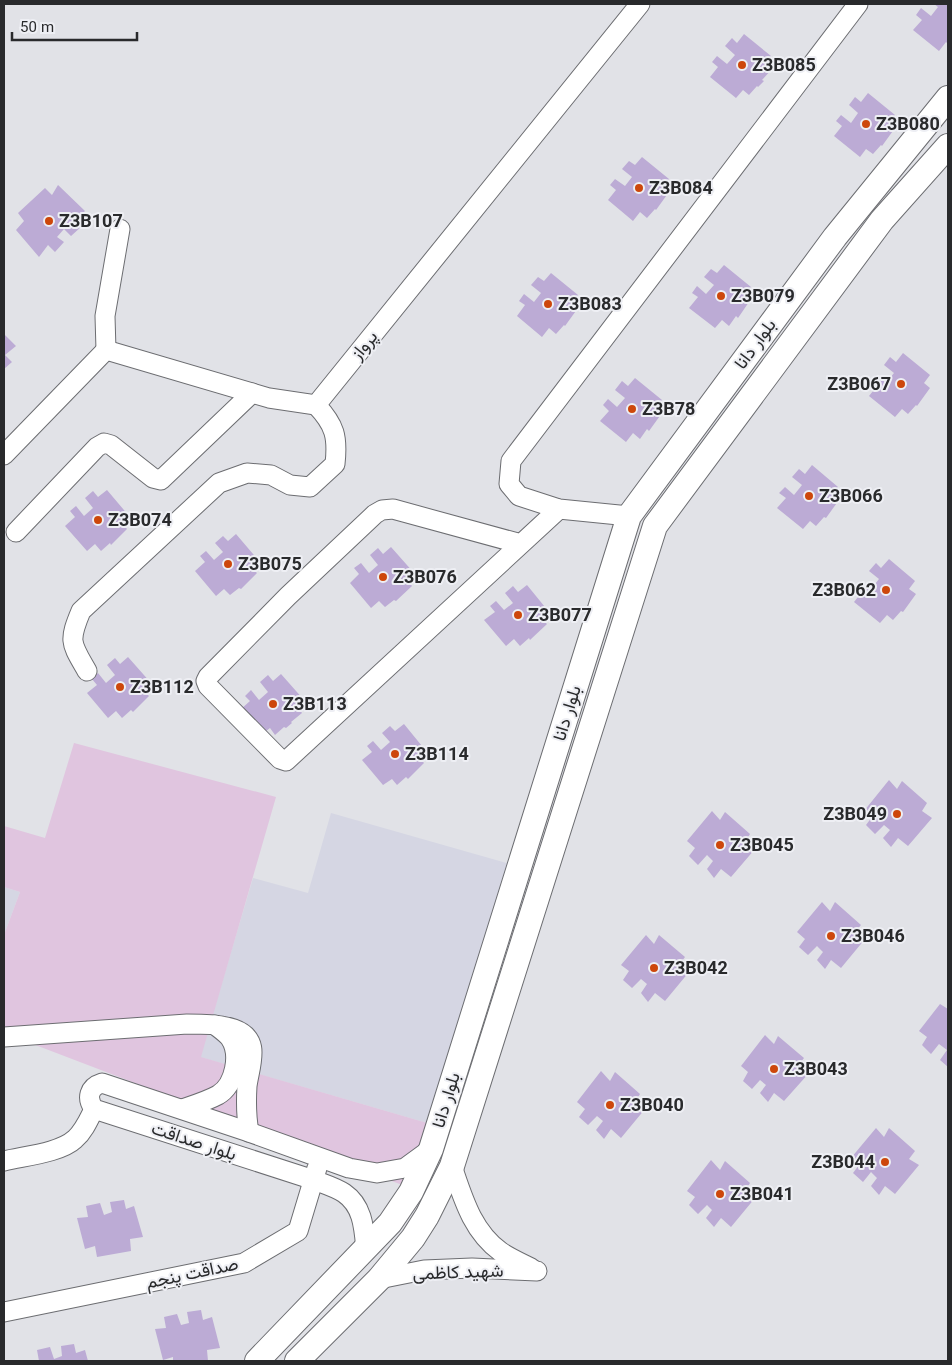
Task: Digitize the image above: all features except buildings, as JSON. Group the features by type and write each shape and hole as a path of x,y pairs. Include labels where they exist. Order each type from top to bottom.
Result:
{"street":[{"name":"پرواز","path":"316,405 640,4"},
{"path":"629,516 560,509 519,496 509,484 511,461 858,4"},
{"name":"بلوار دانا","path":"257,1361 390,1223 411,1192 431,1149 629,516 835,236 948,98"},
{"name":"بلوار دانا","path":"296,1361 379,1279 414,1238 452,1166 655,526 882,220 948,146"},
{"path":"6,448 106,350 105,316 120,229"},
{"path":"87,671 73,647 73,630 81,611 220,483 247,473 271,475 290,486 310,487 335,464 337,444 328,418 316,405 269,398 106,350"},
{"path":"16,532 96,447 104,443 111,445 153,478 161,480 252,393"},
{"path":"521,544 393,509 382,510 375,514 288,596 208,677 206,681 208,686 280,759 286,760 560,509"},
{"name":"بلوار صداقت","path":"4,1036 188,1024 215,1025 235,1029 247,1037 252,1048 253,1059 246,1103 249,1132"},
{"name":"بلوار صداقت","path":"182,1109 220,1094 230,1082 235,1065 235,1049 230,1039 215,1025"},
{"name":"بلوار صداقت","path":"366,1250 363,1222 358,1206 344,1192 314,1180 94,1109 90,1103 89,1096 92,1089 102,1083 249,1132 349,1168 377,1173 405,1168 431,1149"},
{"path":"4,1161 63,1147 76,1139 94,1109"},
{"name":"صداقت پنجم","path":"4,1312 244,1263 298,1231 319,1158"},
{"name":"شهید کاظمی","path":"379,1279 424,1270 472,1268 537,1271 501,1252 478,1230 465,1206 452,1166"}],"shaded area":[{"path":"74,743 276,797 201,1057 441,1127 418,1191 4,1033 4,935 20,892 4,887 4,826 45,838"},
{"path":"331,813 517,866 441,1127 200,1057 253,878 308,893"},
{"path":"4,887 20,892 4,935"}],"place":[{"name":"Z3B085","path":"742,65"},
{"name":"Z3B080","path":"866,124"},
{"name":"Z3B084","path":"639,188"},
{"name":"Z3B107","path":"49,221"},
{"name":"Z3B079","path":"721,296"},
{"name":"Z3B083","path":"548,304"},
{"name":"Z3B067","path":"901,384"},
{"name":"Z3B78","path":"632,409"},
{"name":"Z3B066","path":"809,496"},
{"name":"Z3B074","path":"98,520"},
{"name":"Z3B075","path":"228,564"},
{"name":"Z3B076","path":"383,577"},
{"name":"Z3B062","path":"886,590"},
{"name":"Z3B077","path":"518,615"},
{"name":"Z3B112","path":"120,687"},
{"name":"Z3B113","path":"273,704"},
{"name":"Z3B114","path":"395,754"},
{"name":"Z3B049","path":"897,814"},
{"name":"Z3B045","path":"720,845"},
{"name":"Z3B046","path":"831,936"},
{"name":"Z3B042","path":"654,968"},
{"name":"Z3B043","path":"774,1069"},
{"name":"Z3B040","path":"610,1105"},
{"name":"Z3B044","path":"885,1162"},
{"name":"Z3B041","path":"720,1194"}]}
